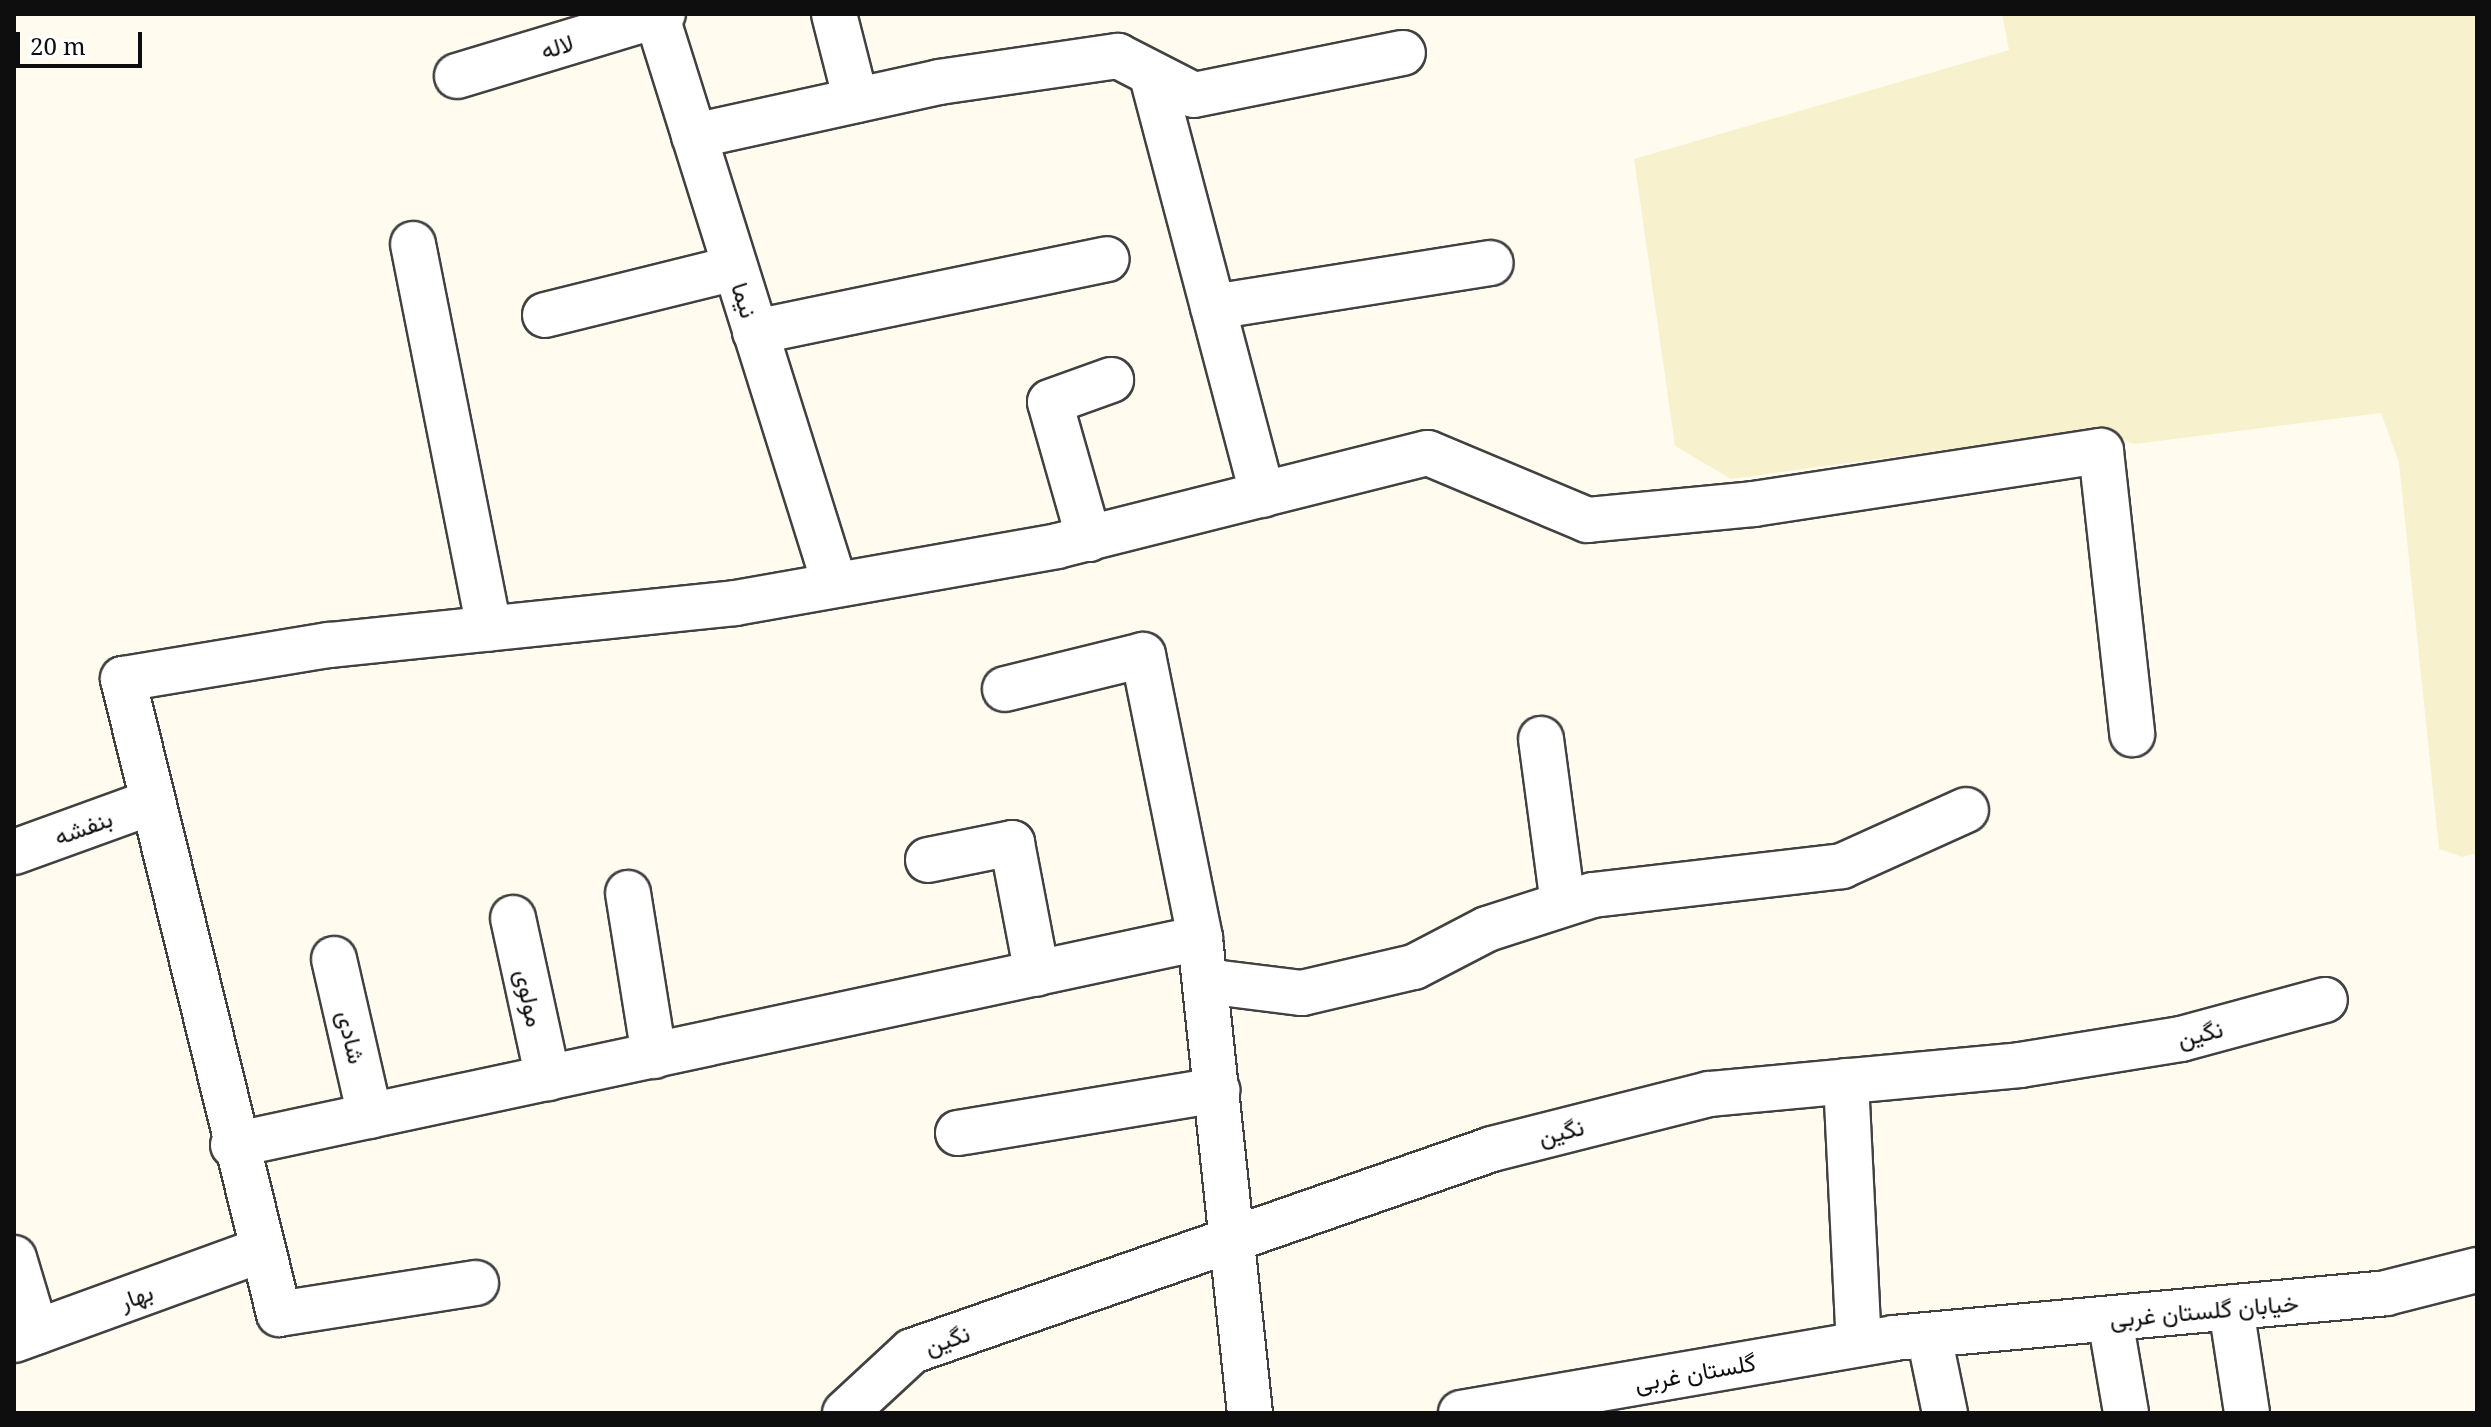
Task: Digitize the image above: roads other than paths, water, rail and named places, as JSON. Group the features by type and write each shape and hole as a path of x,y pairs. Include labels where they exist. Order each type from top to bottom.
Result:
{"street":[{"path":"834,14 856,100"},
{"name":"لاله","path":"457,76 659,15"},
{"name":"نیما","path":"659,15 835,585"},
{"path":"694,136 856,100 1118,56 1153,80 1194,95 1403,53"},
{"path":"1153,80 1263,495"},
{"path":"413,244 489,629"},
{"path":"755,332 1107,259"},
{"path":"1213,307 1491,263"},
{"path":"545,315 735,268"},
{"path":"1089,539 1050,402 1111,380"},
{"path":"476,1283 279,1314 258,1251 123,679 835,585 1089,539 1428,453 1587,520 1754,504 2101,451 2132,734"},
{"path":"1005,689 1143,655 1202,960 1237,1238 1250,1413"},
{"path":"1541,739 1563,904"},
{"name":"بنفشه","path":"14,852 152,802"},
{"path":"233,1145 1037,974 1202,960 1302,993 1414,967 1487,929 1563,904 1842,866 1966,810"},
{"path":"928,860 1012,843 1037,974"},
{"path":"628,893 654,1056"},
{"name":"مولوی","path":"513,918 548,1078"},
{"name":"شادی","path":"334,959 370,1116"},
{"name":"نگین","path":"845,1413 912,1351 1492,1149 1709,1094 2020,1065 2181,1039 2325,1000"},
{"path":"1846,1081 1859,1344"},
{"path":"958,1133 1217,1090"},
{"name":"بهار","path":"25,1336 258,1251"},
{"path":"14,1258 25,1336"},
{"name":"خیابان گلستان غربی","path":"1929,1336 2386,1293 2477,1270"},
{"path":"2231,1308 2247,1413"},
{"path":"2110,1319 2126,1413"},
{"path":"1929,1336 1945,1413"},
{"name":"گلستان غربی","path":"1461,1413 1859,1344 1929,1336"}]}
